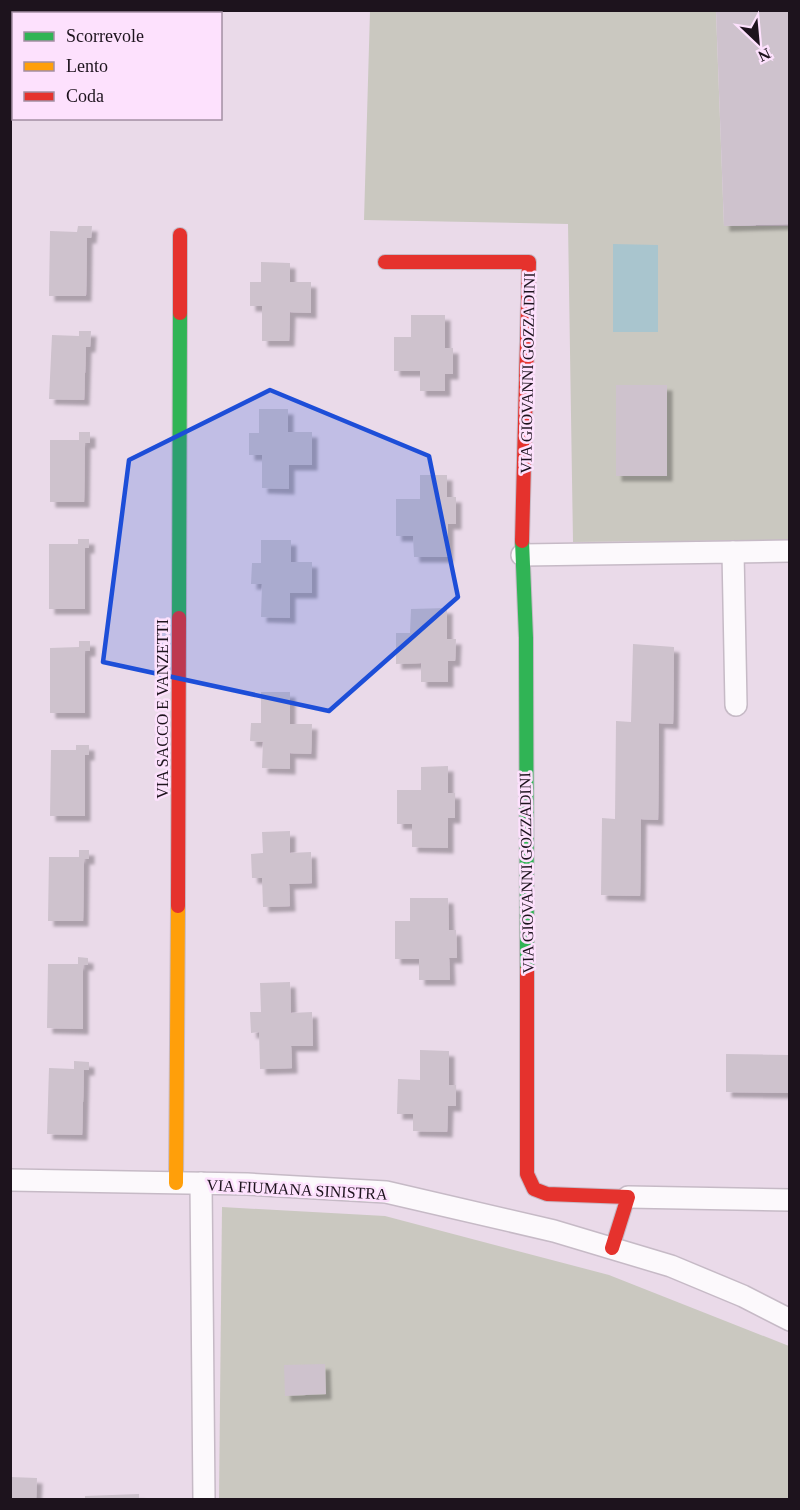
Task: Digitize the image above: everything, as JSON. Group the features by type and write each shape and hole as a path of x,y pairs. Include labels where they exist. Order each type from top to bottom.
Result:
{"street":[{"name":"VIA SACCO E VANZETTI","path":"176,1183 180,235"},
{"name":"VIA GIOVANNI GOZZADINI","path":"385,262 529,262 522,555 526,638 527,1174 534,1189 547,1194 628,1197"},
{"path":"522,555 789,551"},
{"path":"734,552 736,705"},
{"name":"VIA FIUMANA SINISTRA","path":"10,1180 201,1183 386,1192 554,1231 671,1266 743,1296 789,1320"},
{"path":"201,1183 204,1500"},
{"path":"612,1248 628,1197 789,1200"}],"highlighted area":[{"path":"270,390 429,456 458,597 329,711 103,662 129,460"}],"shaded area":[{"path":"370,11 716,11 724,226 789,226 789,540 573,542 568,224 364,220"},
{"path":"222,1207 385,1216 609,1275 789,1346 789,1499 219,1500"}],"water":[{"path":"613,244 658,245 658,332 613,332"}],"building":[{"path":"716,10 790,10 790,224 724,226"},
{"path":"78,226 92,226 91,238 87,238 86,296 49,296 50,231 77,232"},
{"path":"261,262 290,263 290,282 311,282 311,313 290,312 289,341 262,341 262,306 250,306 250,282 261,282"},
{"path":"411,315 445,315 445,348 453,348 453,374 445,374 445,391 420,391 420,371 394,371 394,337 411,337"},
{"path":"79,331 91,331 90,347 86,347 84,400 49,399 52,335 79,336"},
{"path":"616,385 667,385 667,476 616,476"},
{"path":"259,409 288,409 288,432 312,432 312,465 289,465 289,489 262,488 262,455 249,455 249,433 259,433"},
{"path":"79,432 90,432 90,443 85,443 84,502 50,502 50,440 79,440"},
{"path":"420,475 447,475 447,497 456,497 456,524 448,524 448,557 414,557 413,536 396,536 396,499 420,499"},
{"path":"78,539 89,539 89,548 85,548 85,609 49,609 49,544 78,544"},
{"path":"261,540 291,540 291,562 312,562 312,593 290,593 290,618 261,617 262,584 251,584 252,563 261,563"},
{"path":"447,608 447,639 456,639 455,661 448,661 448,682 421,682 421,663 396,664 396,633 410,633 411,609"},
{"path":"79,641 90,641 90,651 85,651 85,713 50,713 50,648 79,647"},
{"path":"633,644 674,647 673,724 659,723 658,820 641,819 640,896 601,895 602,818 615,819 616,721 631,722"},
{"path":"261,692 290,692 290,724 312,724 311,754 290,753 290,769 262,768 263,742 250,741 251,723 261,723"},
{"path":"76,745 89,745 89,755 85,755 85,816 50,816 51,750 76,750"},
{"path":"448,766 448,793 455,793 455,818 448,818 448,848 412,847 412,824 397,824 397,790 421,790 421,767"},
{"path":"290,831 290,853 311,852 312,883 289,884 290,906 263,907 262,878 252,878 251,854 263,853 262,832"},
{"path":"79,850 89,850 89,859 84,859 83,921 48,921 49,857 79,857"},
{"path":"410,898 448,898 449,930 456,930 457,958 449,958 450,980 419,980 419,959 395,959 395,921 410,921"},
{"path":"78,957 88,958 88,965 83,965 83,1029 47,1028 48,964 78,964"},
{"path":"290,982 291,1013 312,1012 313,1046 291,1046 292,1068 260,1069 259,1032 251,1033 250,1012 261,1012 260,983"},
{"path":"420,1050 449,1051 449,1085 456,1085 456,1106 448,1106 447,1132 413,1131 413,1114 397,1114 398,1079 420,1080"},
{"path":"726,1054 790,1055 790,1093 726,1092"},
{"path":"74,1061 89,1062 89,1070 84,1070 82,1135 47,1134 49,1068 74,1069"},
{"path":"325,1364 326,1394 285,1396 284,1365"},
{"path":"10,1477 37,1478 36,1500 10,1500"},
{"path":"139,1494 139,1500 85,1500 85,1496"}],"traffic: fast":[{"path":"179,618 180,313"},
{"path":"522,541 526,638 527,970"}],"traffic: slow":[{"path":"176,1183 178,906"}],"traffic: jam":[{"path":"180,235 180,313"},
{"path":"385,262 529,262 522,541"},
{"path":"178,906 179,618"},
{"path":"527,970 527,1174 534,1189 547,1194 628,1197 612,1248"}]}
